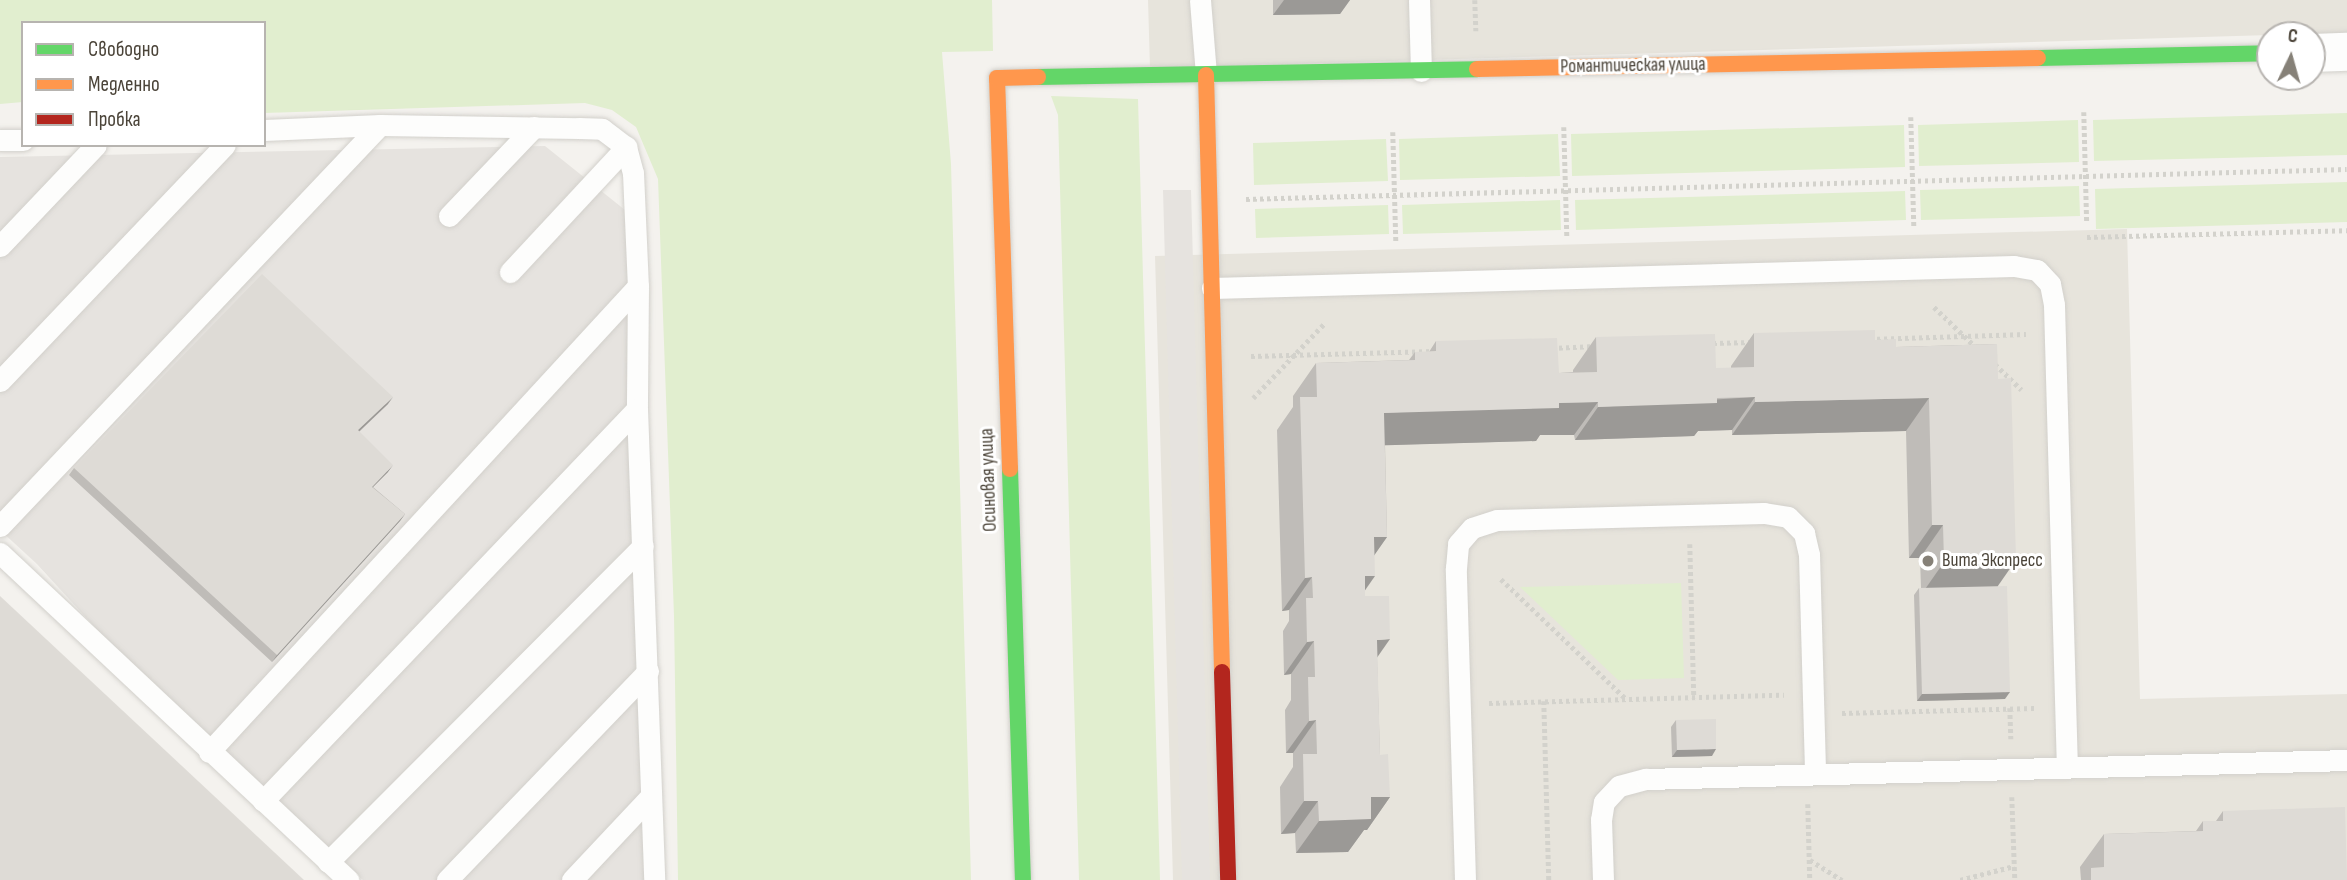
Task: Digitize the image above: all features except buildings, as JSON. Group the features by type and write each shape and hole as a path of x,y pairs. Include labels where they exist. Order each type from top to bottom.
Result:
{"street":[{"path":"2326,52 2347,52"},
{"name":"Романтическая улица","path":"997,78 2256,53"},
{"path":"1206,75 1228,880"},
{"name":"Осиновая улица","path":"997,78 1023,880"}],"lane":[{"path":"1200,0 1206,75"},
{"path":"1419,0 1421,71"},
{"path":"0,526 380,125"},
{"path":"266,130 380,125 602,129 626,147 633,173 638,286 637,409 654,880"},
{"path":"449,216 534,127"},
{"path":"0,140 21,139"},
{"path":"0,246 94,147"},
{"path":"0,381 223,147"},
{"path":"510,272 626,147"},
{"path":"1212,288 2014,266 2037,270 2050,284 2054,334 2067,768"},
{"path":"209,752 638,286"},
{"path":"263,801 637,409"},
{"path":"1465,880 1456,568 1458,544 1472,528 1497,520 1764,513 1788,517 1804,533 1809,555 1813,704 1811,774"},
{"path":"328,862 643,546"},
{"path":"0,553 348,880"},
{"path":"447,880 648,671"},
{"path":"1603,880 1601,820 1604,802 1619,786 1646,779 2347,760"},
{"path":"572,880 651,796"}],"path":[{"path":"2084,113 2087,223"},
{"path":"1911,117 1914,227"},
{"path":"1564,127 1567,237"},
{"path":"1393,132 1396,242"},
{"path":"1209,201 2347,169"},
{"path":"2087,237 2347,230"},
{"path":"1934,307 1984,354"},
{"path":"1245,406 1324,324"},
{"path":"1867,339 2054,334"},
{"path":"1700,344 1756,342"},
{"path":"1546,348 1602,346"},
{"path":"1214,357 1448,350"},
{"path":"1994,363 2022,390"},
{"path":"1689,514 1694,698"},
{"path":"1501,579 1626,699"},
{"path":"1460,704 1694,698 1813,704 2065,707"},
{"path":"1544,701 1549,880"},
{"path":"1810,880 1811,774"},
{"path":"1810,859 1842,880"},
{"path":"1960,880 2014,866"}],"shaded area":[{"path":"1148,0 2347,0 2347,36 2326,36 2326,21 2256,21 2256,35 1150,68"},
{"path":"545,146 635,218 661,880 363,880 209,752 37,564 0,530 0,157"},
{"path":"1163,190 1191,190 1210,880 1182,880"},
{"path":"2127,229 2140,699 2347,694 2347,880 1173,880 1155,256"}],"green space":[{"path":"0,0 992,0 993,51 942,52 951,164 971,880 678,880 674,616 658,179 636,127 612,110 585,103 266,113 266,21 21,21 21,102 0,104"},
{"path":"1051,96 1138,99 1160,880 1079,880 1058,115"},
{"path":"2347,113 2347,155 2094,161 2093,120"},
{"path":"2078,120 2079,162 1919,166 1918,125"},
{"path":"1904,125 1905,167 1572,176 1571,134"},
{"path":"1558,134 1560,176 1400,180 1399,139"},
{"path":"1386,139 1388,181 1254,185 1253,143"},
{"path":"2347,182 2347,222 2096,229 2095,189"},
{"path":"2079,186 2080,216 1921,220 1920,190"},
{"path":"1905,191 1906,220 1576,230 1575,200"},
{"path":"1560,200 1561,230 1403,234 1402,205"},
{"path":"1388,205 1389,234 1256,238 1255,209"},
{"path":"1681,583 1684,678 1618,680 1520,587"}],"traffic: fast":[{"path":"2038,58 2256,53"},
{"path":"1038,77 1477,69"},
{"path":"1010,469 1023,880"}],"traffic: slow":[{"path":"1477,69 2038,58"},
{"path":"1206,75 1222,672"},
{"path":"1010,469 997,78 1038,77"}],"traffic: jam":[{"path":"1222,672 1228,880"}],"place":[{"name":"Вита Экспресс","path":"1928,561"}]}
